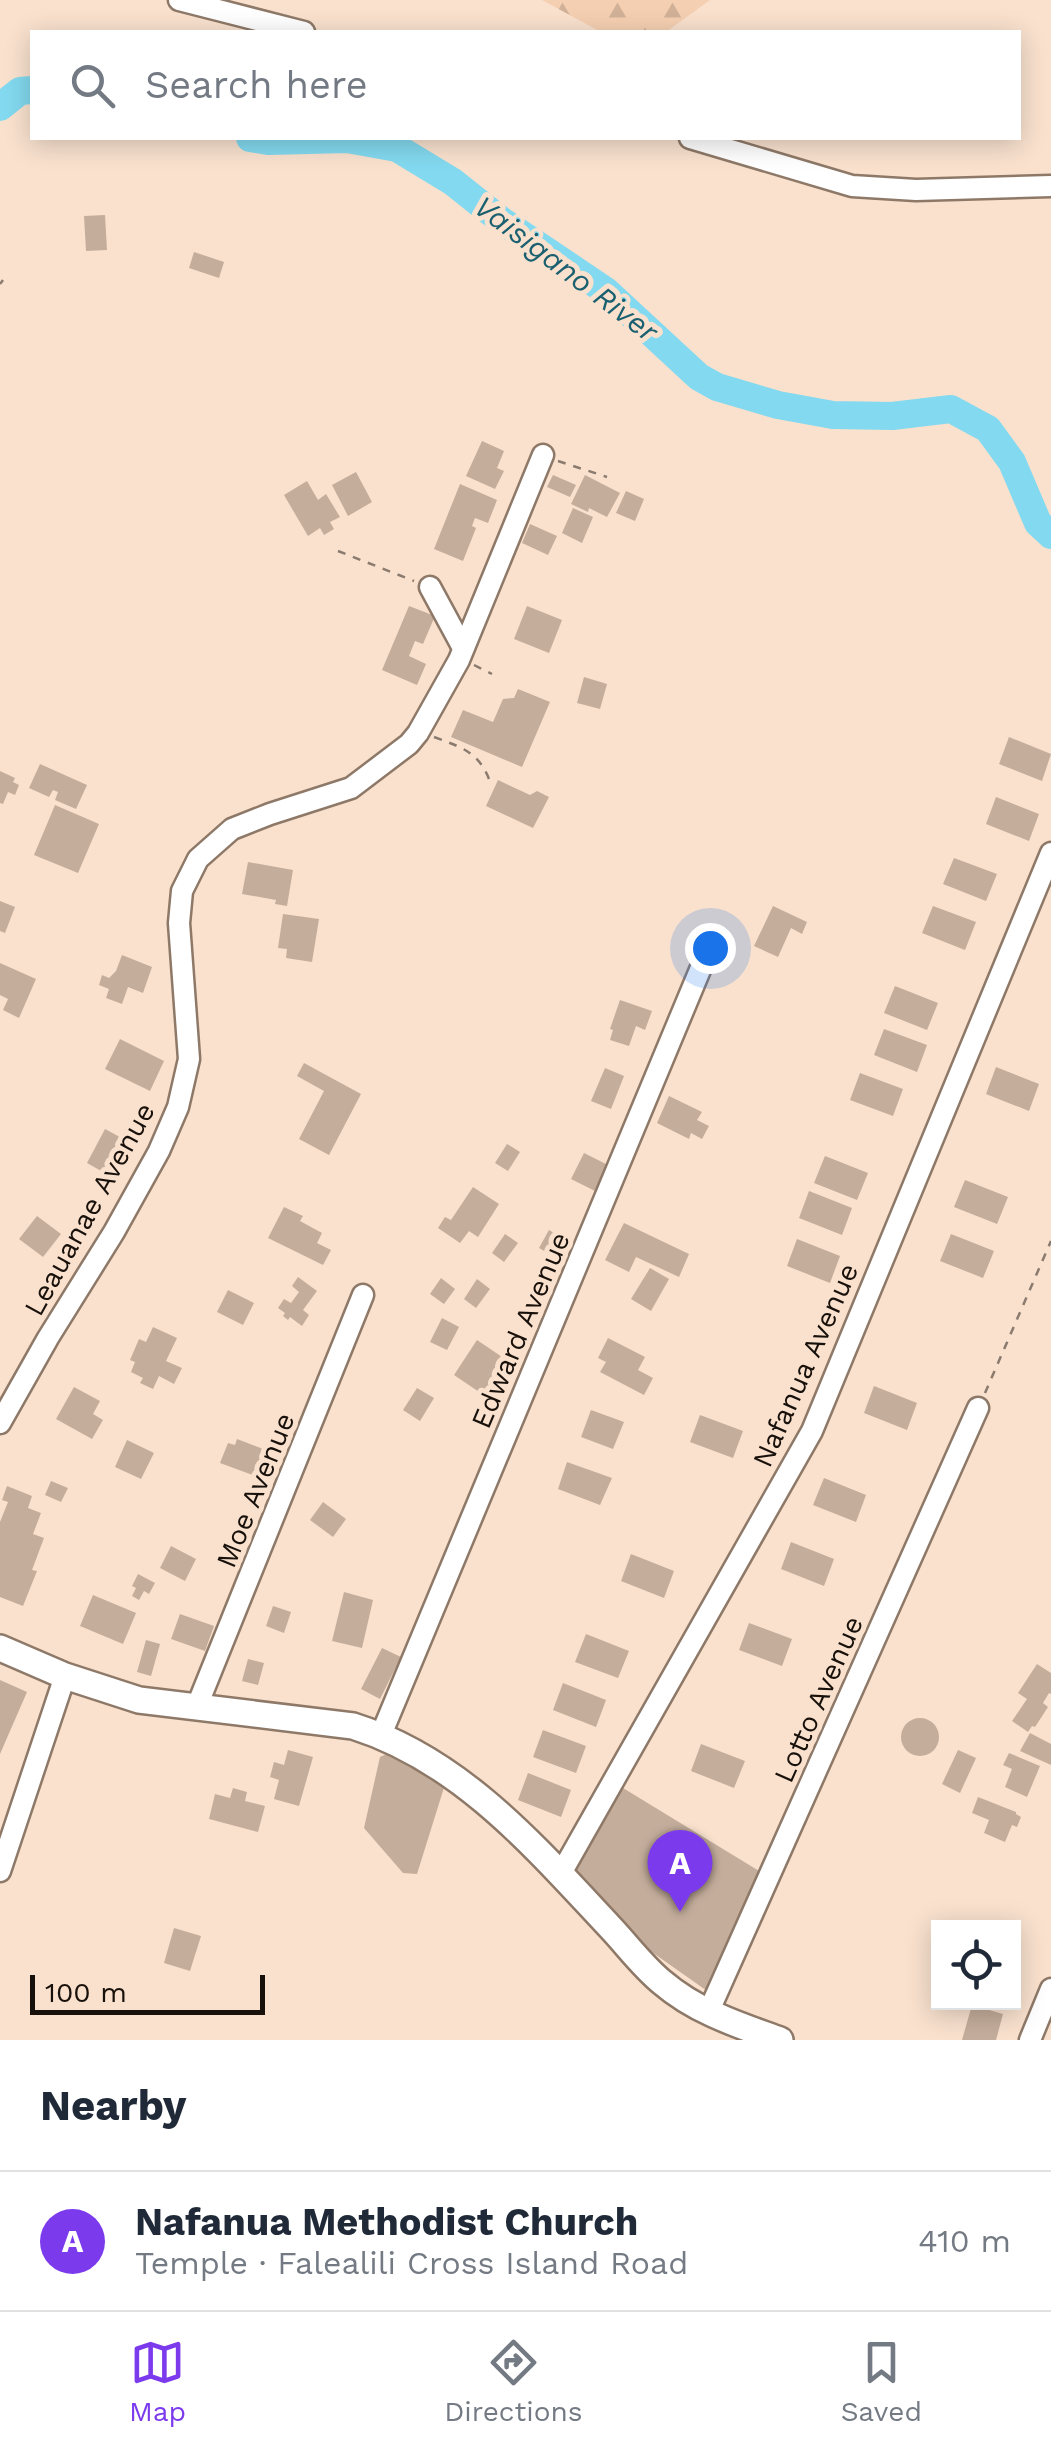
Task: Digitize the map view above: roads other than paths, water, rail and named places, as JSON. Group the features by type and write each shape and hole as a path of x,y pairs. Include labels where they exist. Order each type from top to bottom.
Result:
{"main road":[{"path":"0,1648 64,1676 139,1700 353,1726 381,1735 431,1762 497,1809 663,1984 708,2012 780,2040"}],"street":[{"path":"179,0 296,30"},
{"path":"697,140 852,186 916,190 1051,186"},
{"name":"Leauanae Avenue","path":"0,1423 114,1232 159,1151 178,1107 189,1059 179,923 182,891 198,859 232,829 350,788 418,733 464,648 542,455"},
{"path":"430,587 464,648"},
{"name":"Nafanua Avenue","path":"560,1875 812,1431 1051,853"},
{"name":"Edward Avenue","path":"381,1735 710,946"},
{"name":"Moe Avenue","path":"198,1706 363,1295"},
{"name":"Lotto Avenue","path":"708,2012 978,1408"},
{"path":"0,1871 64,1676"},
{"path":"1030,2040 1051,1989"}],"waterway":[{"name":"Vaisigano River","path":"0,107 20,91 30,90"},
{"name":"Vaisigano River","path":"262,140 308,140"},
{"name":"Vaisigano River","path":"353,140 397,148 453,182 502,221 606,291 699,377 717,387 778,405 833,415 892,416 951,409 988,429 1012,462 1038,523 1051,535"}],"place":[{"name":"Nafanua Methodist Church","path":"680,1912"}]}
